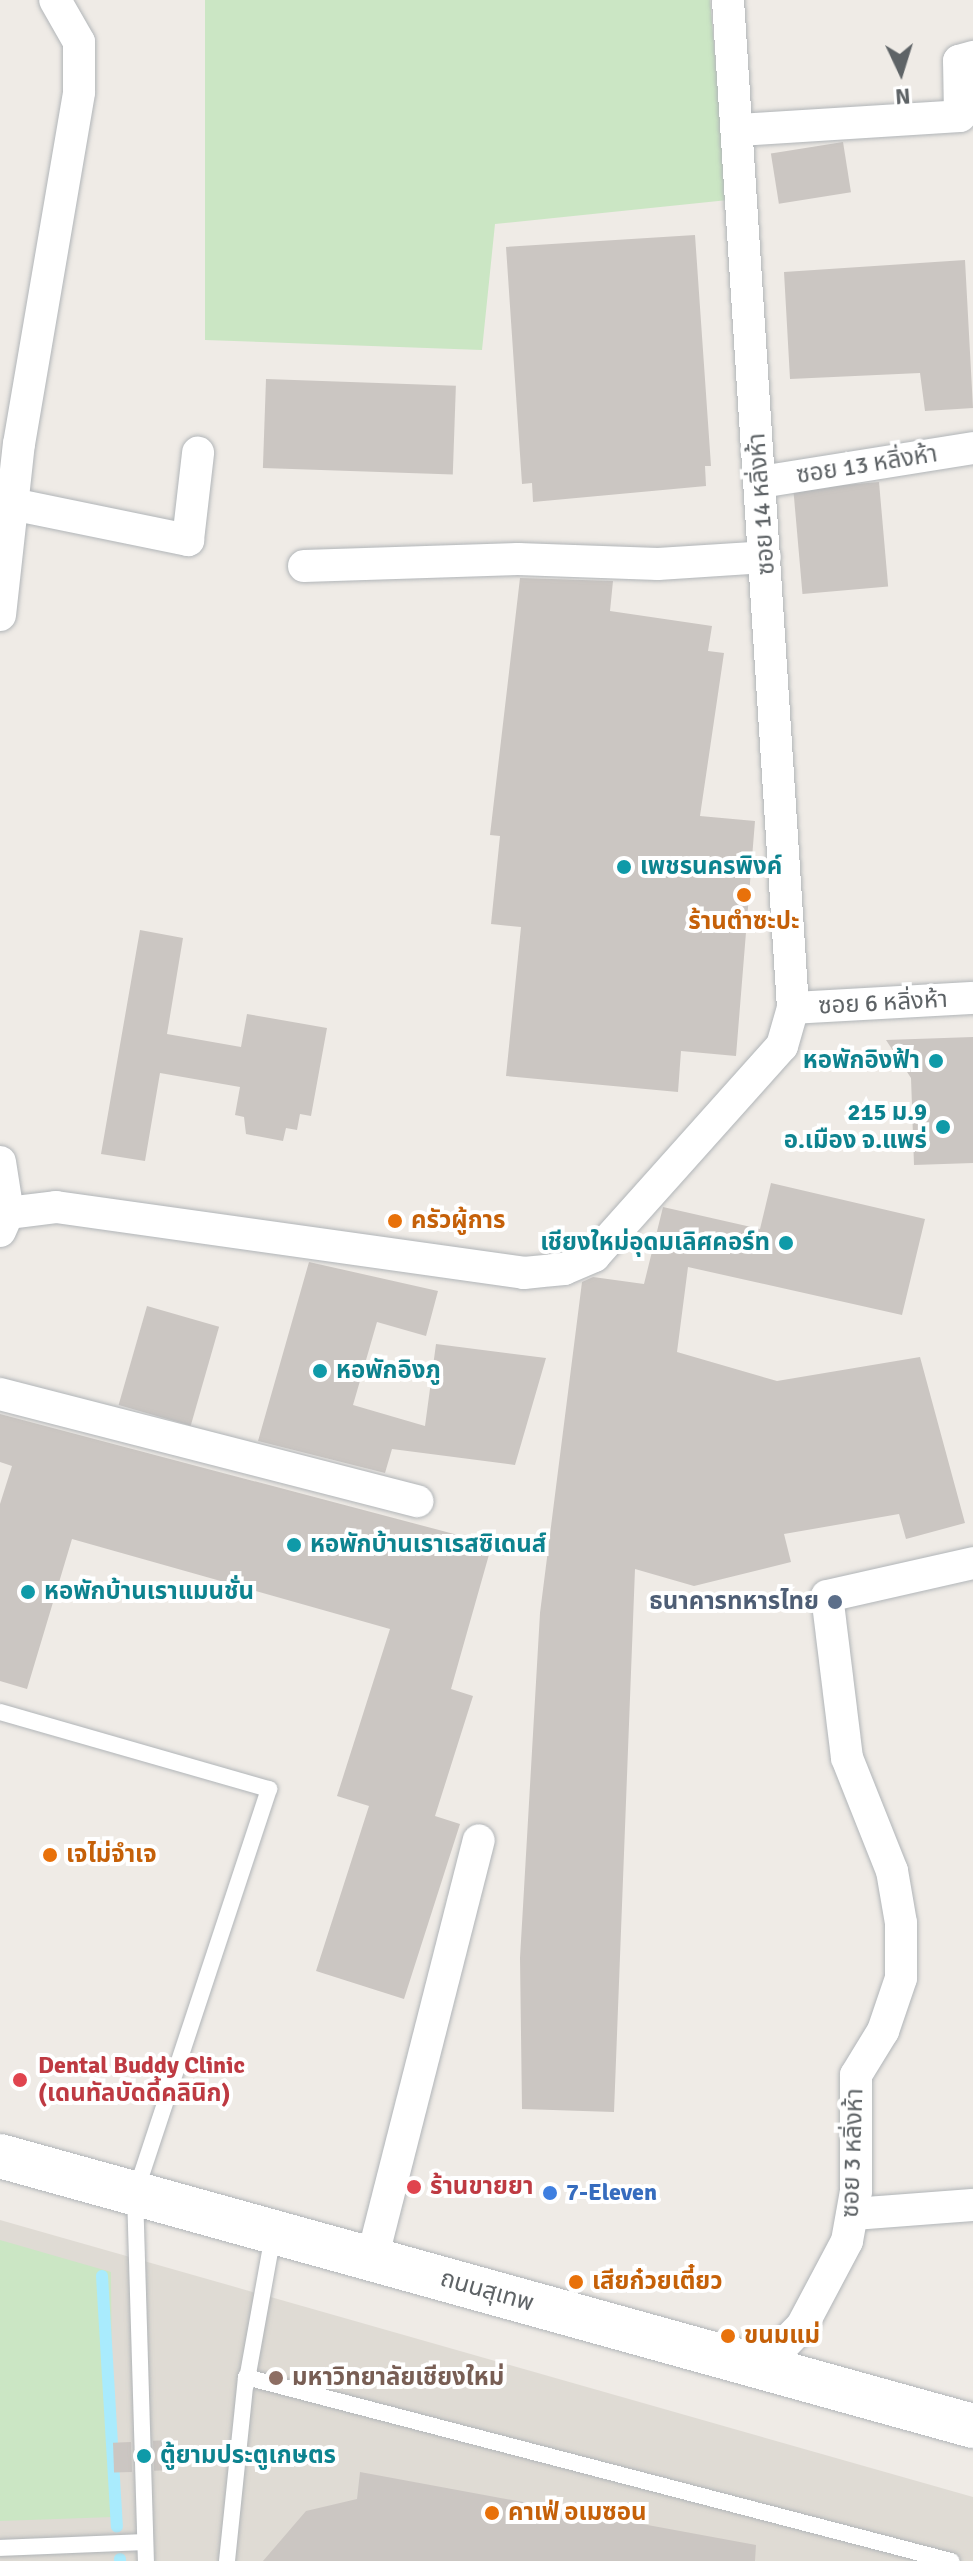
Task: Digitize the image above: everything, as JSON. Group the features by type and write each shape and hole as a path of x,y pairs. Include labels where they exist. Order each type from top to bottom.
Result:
{"main road":[{"name":"ถนนสุเทพ","path":"0,2156 973,2426"}],"street":[{"path":"0,615 12,504 79,92 79,42 55,0"},
{"name":"ซอย 14 หลิ่งห้า","path":"3,1224 56,1207 524,1273 564,1269 594,1256 782,1046 793,1008 739,130 728,0"},
{"path":"739,130 960,116 959,61 973,57"},
{"name":"ซอย 13 หลิ่งห้า","path":"761,482 973,448"},
{"path":"12,504 188,540 198,453"},
{"path":"304,566 518,559 658,564 765,557"},
{"name":"ซอย 6 หลิ่งห้า","path":"793,1008 973,998"},
{"path":"0,1162 3,1224"},
{"path":"0,1394 417,1501"},
{"name":"ซอย 3 หลิ่งห้า","path":"762,2367 802,2326 827,2286 853,2214 856,2075 883,2031 901,1978 901,1923 892,1871 847,1758 827,1596 973,1563"},
{"path":"372,2259 479,1840"},
{"path":"853,2214 973,2205"}],"lane":[{"path":"0,1712 269,1789 135,2193 146,2561"},
{"path":"229,2560 246,2377 274,2232"},
{"path":"246,2377 951,2561"},
{"path":"0,2548 144,2542"}],"shaded area":[{"name":"มหาวิทยาลัยเชียงใหม่","path":"0,2220 973,2497 973,2561 0,2561"}],"green space":[{"path":"205,0 710,0 728,200 495,224 482,350 205,340"},
{"path":"0,2240 111,2272 113,2517 0,2521"}],"building":[{"path":"843,142 851,192 779,204 771,153"},
{"path":"695,235 711,466 705,466 706,486 533,502 532,483 522,484 506,247"},
{"path":"965,260 973,408 925,411 920,373 790,379 784,272"},
{"path":"266,379 456,386 453,475 263,468"},
{"path":"879,482 888,587 802,594 793,489"},
{"path":"520,578 613,581 610,611 712,626 708,651 724,653 700,816 755,821 736,1056 681,1051 678,1092 506,1076 521,927 491,924 500,836 490,835"},
{"path":"140,930 183,938 167,1034 241,1047 247,1014 327,1028 311,1116 300,1114 297,1130 286,1128 283,1141 246,1134 244,1117 235,1115 240,1087 160,1073 145,1161 101,1154"},
{"path":"973,1037 973,1163 914,1165 911,1078 886,1040"},
{"path":"771,1183 925,1219 902,1315 688,1267 677,1352 777,1381 920,1357 965,1523 906,1539 899,1514 784,1534 791,1562 694,1586 635,1569 614,2112 522,2109 520,1958 540,1613 582,1282 593,1277 644,1284 663,1207 760,1229"},
{"path":"309,1262 438,1291 426,1336 377,1322 353,1405 425,1426 436,1344 546,1358 515,1465 392,1449 385,1473 258,1441"},
{"path":"147,1306 219,1327 191,1426 119,1405"},
{"path":"0,1414 492,1544 451,1689 473,1696 435,1816 460,1824 404,1999 316,1971 369,1806 337,1796 390,1629 72,1539 27,1689 0,1681 0,1504 12,1466 0,1462"},
{"path":"173,2440 174,2470 154,2471 153,2441"},
{"path":"131,2442 132,2472 114,2473 113,2443"},
{"path":"360,2472 756,2545 755,2561 263,2561 306,2511 357,2499"}],"waterway":[{"path":"102,2276 117,2527"}],"place":[{"name":"เพชรนครพิงค์","path":"624,867"},
{"name":"ร้านตำซะปะ","path":"744,895"},
{"name":"หอพักอิงฟ้า","path":"936,1061"},
{"name":"215 ม.9 อ.เมือง จ.แพร่","path":"943,1127"},
{"name":"ครัวผู้การ","path":"395,1221"},
{"name":"เชียงใหม่อุดมเลิศคอร์ท","path":"786,1243"},
{"name":"หอพักอิงภู","path":"320,1371"},
{"name":"หอพักบ้านเราเรสซิเดนส์","path":"294,1545"},
{"name":"หอพักบ้านเราแมนชั่น","path":"28,1592"},
{"name":"ธนาคารทหารไทย","path":"835,1602"},
{"name":"เจไม่จำเจ","path":"50,1855"},
{"name":"Dental Buddy Clinic (เดนทัลบัดดี้คลินิก)","path":"20,2080"},
{"name":"ร้านขายยา","path":"414,2187"},
{"name":"7-Eleven","path":"550,2193"},
{"name":"เสียก๋วยเตี๋ยว","path":"576,2282"},
{"name":"ขนมแม่","path":"728,2336"},
{"name":"มหาวิทยาลัยเชียงใหม่","path":"276,2378"},
{"name":"ตู้ยามประตูเกษตร","path":"144,2456"},
{"name":"คาเฟ่ อเมซอน","path":"492,2513"}]}
